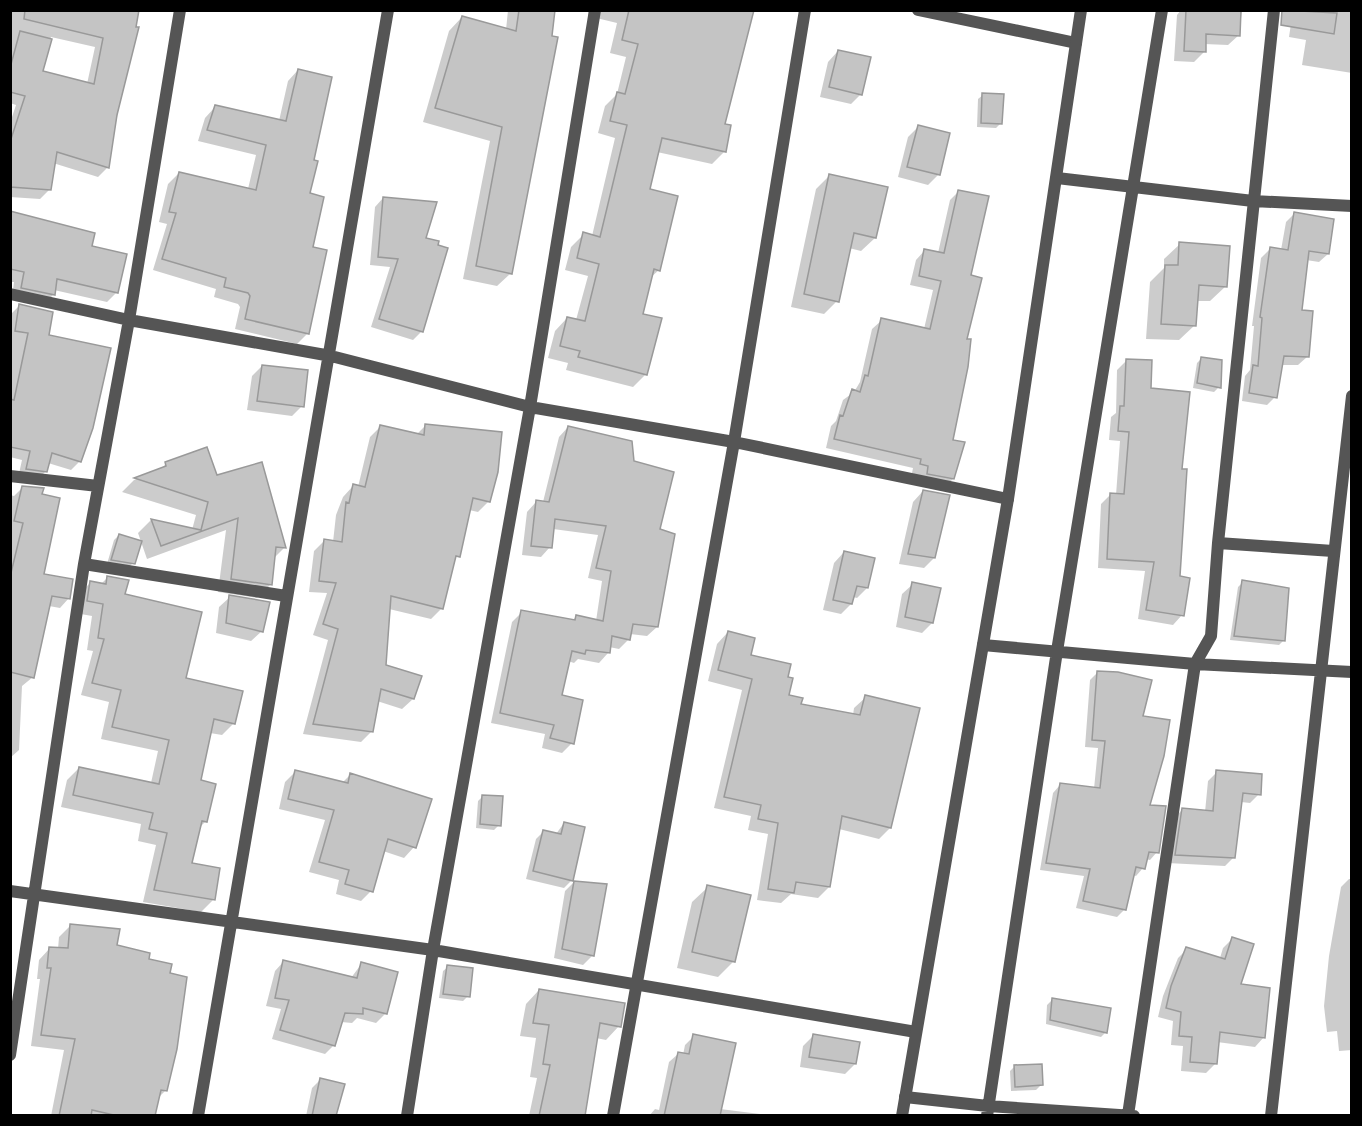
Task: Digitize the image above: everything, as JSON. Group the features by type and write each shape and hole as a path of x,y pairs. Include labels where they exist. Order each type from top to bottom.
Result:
{"street":[{"path":"10,1055 84,564 129,320 180,10"},
{"path":"198,1116 286,596 331,356 388,10"},
{"path":"407,1116 530,407 595,10"},
{"path":"613,1116 734,442 805,10"},
{"path":"918,10 1077,43"},
{"path":"902,1116 1008,500 1082,10"},
{"path":"988,1111 1057,651 1162,10"},
{"path":"1128,1115 1195,664 1211,636 1218,543 1274,10"},
{"path":"1057,178 1253,201 1352,206"},
{"path":"10,294 129,320 331,356 530,407 734,442 1008,500"},
{"path":"1271,1116 1352,396"},
{"path":"10,476 98,486"},
{"path":"1218,543 1333,551"},
{"path":"84,564 286,596"},
{"path":"983,645 1195,664 1352,672"},
{"path":"10,891 434,950 916,1032"},
{"path":"905,1097 988,1111 1134,1116"}],"building":[{"path":"25,10 139,10 136,27 139,27 117,115 109,168 57,152 51,190 10,187 10,142 25,96 10,92 10,68 20,31 52,39 43,71 94,84 103,38 24,19"},
{"path":"519,10 555,10 552,36 558,37 512,274 476,266 502,127 435,108 462,16 516,31"},
{"path":"629,10 754,10 725,124 731,125 726,152 662,138 650,189 678,196 660,271 654,269 643,314 662,318 647,375 578,357 580,351 560,346 567,317 585,321 599,264 577,258 583,232 600,237 627,125 610,121 617,92 625,94 638,44 622,40"},
{"path":"1186,10 1241,10 1240,36 1206,34 1206,52 1184,51"},
{"path":"1282,10 1337,13 1334,34 1281,25"},
{"path":"838,50 871,57 862,95 829,87"},
{"path":"298,69 332,77 314,160 318,161 310,193 324,197 313,247 327,250 309,334 245,319 250,296 248,293 224,287 226,278 162,259 176,213 169,212 179,172 256,190 266,145 207,130 215,105 286,121"},
{"path":"982,93 1004,94 1002,124 981,123"},
{"path":"918,125 950,133 940,175 907,167"},
{"path":"829,174 888,187 876,238 854,233 839,302 804,294"},
{"path":"958,190 989,196 971,275 982,278 967,339 971,339 968,367 953,440 965,442 954,479 927,474 928,466 920,464 921,459 834,439 840,415 843,416 852,389 860,392 865,375 868,376 881,318 930,329 941,281 919,276 924,249 944,253"},
{"path":"383,197 437,202 426,238 439,241 438,245 448,248 423,332 379,319 398,259 378,257"},
{"path":"10,211 95,233 92,246 127,254 118,293 57,279 55,295 21,288 24,272 10,269"},
{"path":"1294,212 1334,219 1329,254 1309,251 1302,310 1313,311 1309,357 1284,356 1277,398 1249,393 1253,365 1258,366 1262,318 1260,317 1270,247 1288,250"},
{"path":"1179,242 1230,246 1227,287 1199,285 1196,326 1161,324 1165,265 1178,265"},
{"path":"19,304 53,312 49,335 111,348 93,428 81,462 52,453 47,472 26,469 30,451 10,447 10,399 14,400 28,333 15,331"},
{"path":"1201,357 1222,360 1221,388 1197,383"},
{"path":"1126,359 1152,360 1151,388 1190,392 1182,469 1187,469 1180,576 1190,578 1184,616 1146,610 1154,562 1107,559 1110,493 1124,494 1129,432 1118,431 1120,406 1124,406"},
{"path":"262,365 308,370 304,407 257,401"},
{"path":"425,424 502,432 498,472 490,502 473,498 460,557 456,556 443,609 391,596 386,665 422,676 414,699 381,689 373,732 313,724 338,629 323,624 336,583 319,581 324,539 342,542 346,502 349,503 353,484 365,487 380,425 424,435"},
{"path":"568,426 632,441 634,461 674,472 660,529 675,534 658,627 633,624 630,640 612,636 610,653 586,650 585,654 572,651 562,695 583,700 574,744 550,738 554,725 500,713 521,610 575,620 576,615 603,621 611,571 596,568 606,526 555,519 552,548 531,546 536,500 549,502"},
{"path":"207,447 217,475 262,462 286,548 276,547 272,585 231,579 238,518 161,546 151,519 201,530 208,502 134,478 166,466 165,462"},
{"path":"22,486 44,488 42,494 60,498 44,574 73,579 70,599 52,596 34,678 10,672 10,577 23,523 14,521"},
{"path":"923,490 950,495 935,558 908,554"},
{"path":"119,534 142,541 135,564 111,560"},
{"path":"844,551 875,558 868,588 857,586 852,604 833,600"},
{"path":"107,576 129,580 125,594 202,612 186,678 243,691 235,724 214,719 201,780 216,784 207,822 202,821 192,863 220,868 215,900 154,890 167,833 149,829 153,813 73,795 79,767 159,784 169,740 112,727 121,690 92,683 104,639 98,638 103,604 87,601 90,581 106,584"},
{"path":"1242,580 1289,588 1285,641 1234,636"},
{"path":"912,582 941,588 933,623 905,617"},
{"path":"229,595 270,602 263,632 226,623"},
{"path":"728,631 755,638 751,655 791,664 788,677 793,678 789,695 803,698 801,704 860,715 865,695 920,708 891,828 842,816 830,887 796,882 794,893 768,889 778,823 758,819 761,805 724,797 752,679 718,670"},
{"path":"1097,671 1118,672 1152,680 1143,716 1170,720 1164,756 1150,805 1166,806 1159,853 1149,852 1145,869 1136,867 1126,910 1083,901 1090,869 1046,863 1060,783 1100,788 1105,741 1092,740"},
{"path":"295,770 348,783 350,773 432,799 416,848 388,839 373,892 345,884 349,870 319,862 334,810 288,799"},
{"path":"1216,770 1262,774 1261,795 1243,793 1235,858 1175,855 1182,808 1213,811"},
{"path":"482,795 503,796 501,826 480,824"},
{"path":"564,822 585,827 573,881 533,871 543,830 561,834"},
{"path":"574,881 607,884 594,956 562,949"},
{"path":"707,885 751,895 735,962 692,952"},
{"path":"70,924 120,929 117,945 150,953 149,959 172,964 170,973 187,977 177,1049 167,1091 161,1090 155,1116 118,1116 92,1110 91,1116 59,1116 75,1039 41,1035 51,968 47,968 49,947 68,948"},
{"path":"1232,937 1254,944 1241,984 1270,988 1265,1038 1220,1032 1217,1064 1190,1062 1192,1037 1179,1036 1181,1012 1166,1008 1171,986 1186,947 1225,959"},
{"path":"283,960 357,978 361,962 398,972 387,1014 363,1008 363,1014 345,1013 335,1046 280,1030 289,1000 275,998"},
{"path":"447,965 473,968 470,997 443,994"},
{"path":"539,989 625,1003 621,1027 600,1023 585,1116 539,1116 550,1065 543,1064 549,1025 533,1023"},
{"path":"1052,998 1111,1008 1107,1033 1050,1020"},
{"path":"693,1034 736,1043 720,1116 664,1116 678,1052 689,1054"},
{"path":"813,1034 860,1042 856,1064 809,1057"},
{"path":"1042,1064 1043,1085 1015,1087 1014,1065"},
{"path":"320,1078 345,1084 336,1116 312,1116"}]}
